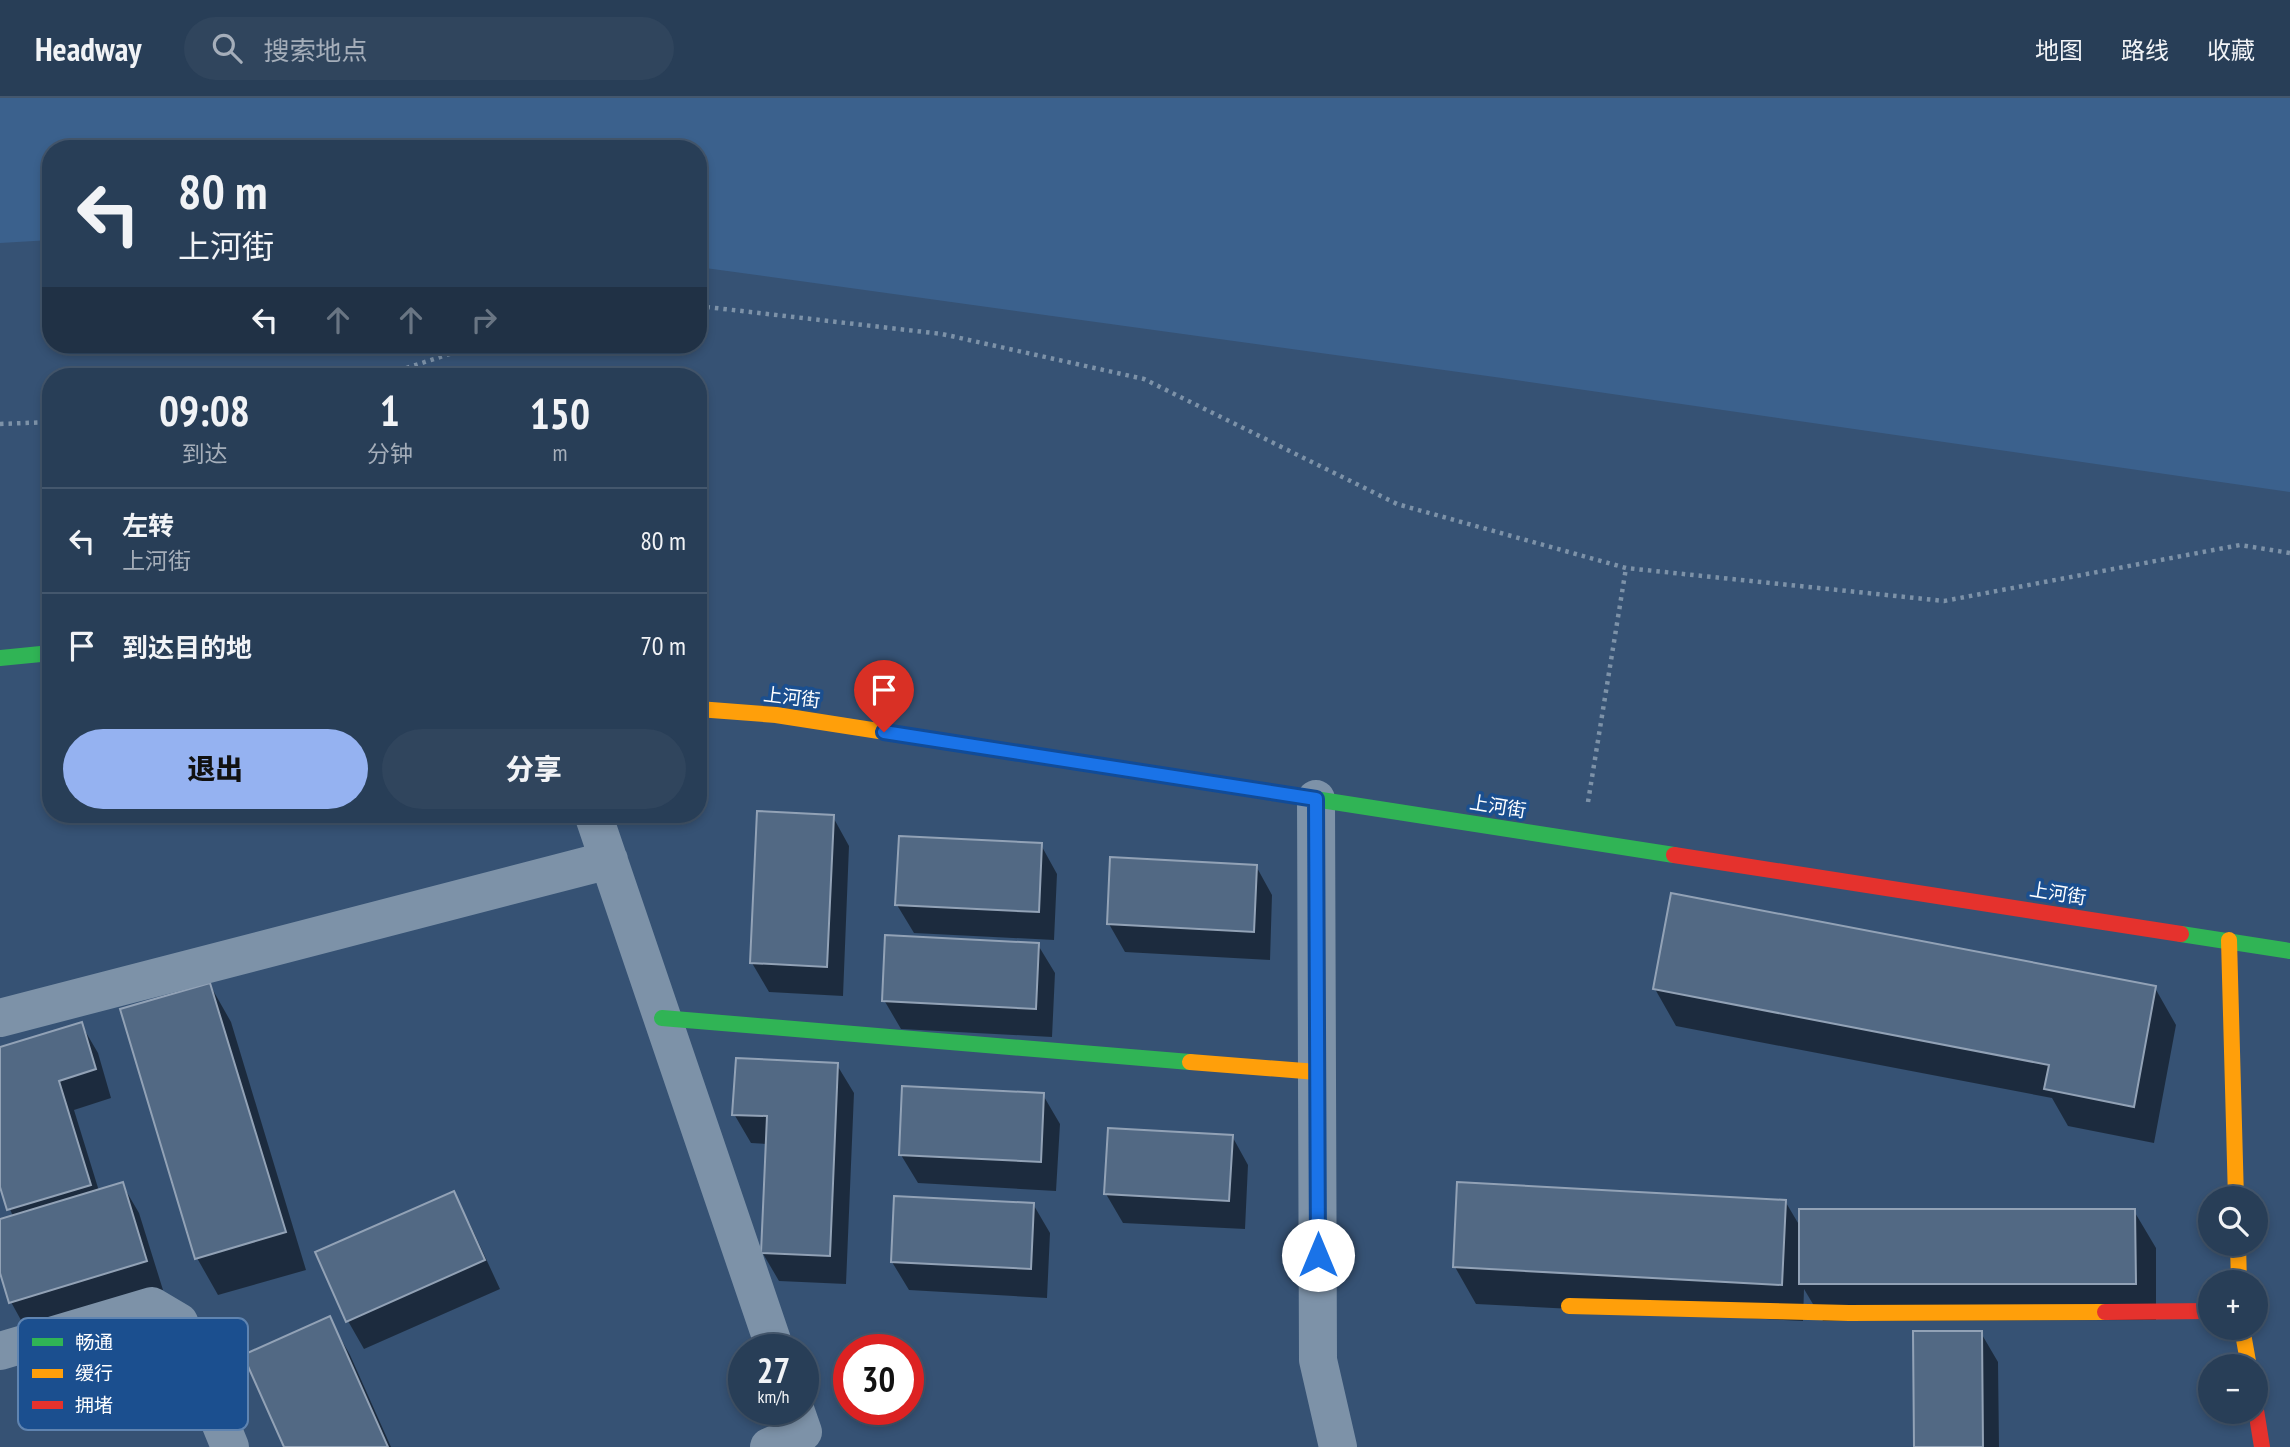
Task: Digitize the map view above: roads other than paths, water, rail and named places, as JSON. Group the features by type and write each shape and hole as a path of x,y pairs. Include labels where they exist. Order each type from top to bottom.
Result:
{"street":[{"path":"0,658 42,654"},
{"name":"上河街","path":"707,710 776,715 2290,951"},
{"path":"1316,799 1318,1360 1338,1447"},
{"path":"596,823 770,1334"},
{"path":"0,1018 609,860"},
{"path":"2229,940 2236,1186"},
{"path":"662,1018 1317,1072"},
{"path":"111,1318 152,1306 172,1318"},
{"path":"1569,1306 1849,1313 2198,1311"},
{"path":"0,1351 18,1346"},
{"path":"2258,1424 2262,1447"},
{"path":"769,1447 794,1425"},
{"path":"223,1430 230,1447"}],"water":[{"path":"0,98 2290,98 2290,492 1502,378 707,268 707,140 42,140 42,241 0,243"}]}
